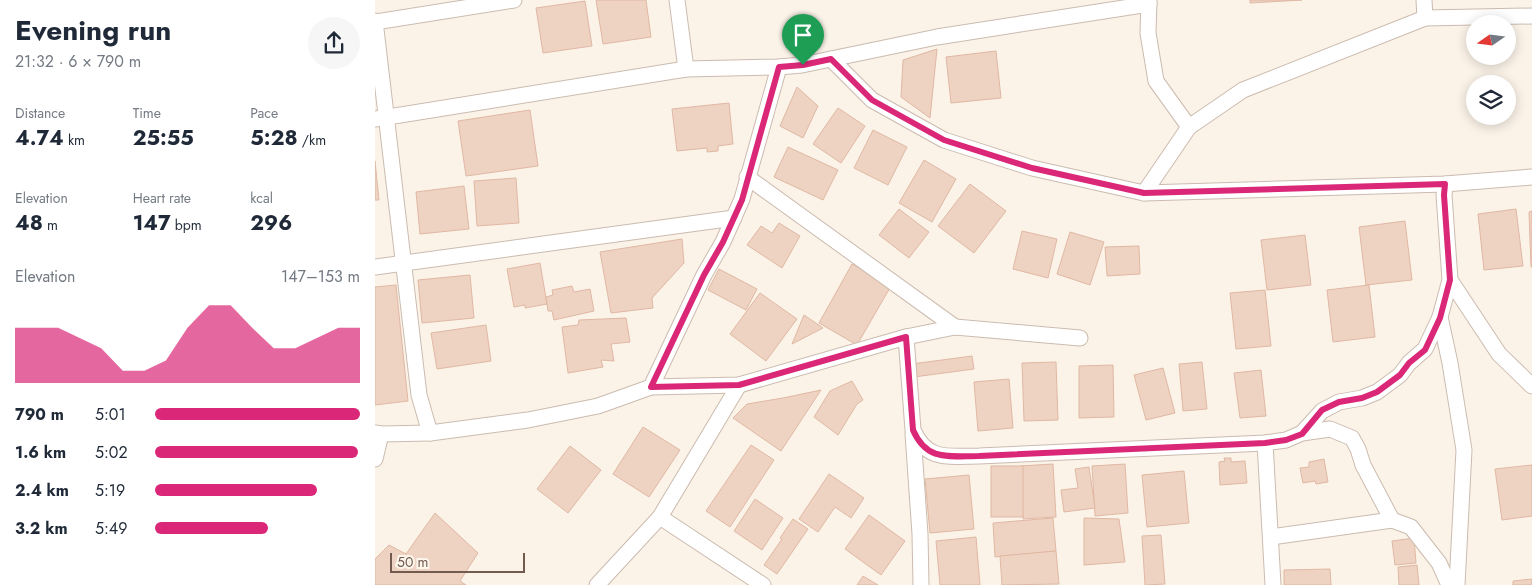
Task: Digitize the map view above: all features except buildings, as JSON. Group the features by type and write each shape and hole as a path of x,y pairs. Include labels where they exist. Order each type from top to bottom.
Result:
{"street":[{"path":"430,433 419,395 403,264 381,119 375,21 514,0"},
{"path":"677,0 686,69"},
{"path":"1424,0 1425,18"},
{"path":"381,119 686,69 803,65 937,37 1149,2 1148,33 1156,80 1189,127"},
{"path":"1144,193 1189,127 1243,90 1425,18 1532,16"},
{"path":"831,59 872,100 944,140 1032,168 1144,193 1445,184 1532,177"},
{"path":"651,387 742,200 779,67"},
{"path":"747,178 955,327"},
{"path":"1302,434 1322,410 1339,402 1362,398 1377,392 1391,383 1409,363 1425,350 1440,318 1450,280 1444,195 1445,184"},
{"path":"375,267 734,218"},
{"path":"1450,280 1499,354 1532,386"},
{"path":"1440,318 1450,363 1463,450 1457,585"},
{"path":"375,458 378,434 430,433 528,420 598,406 651,387 739,385 906,337 955,327 1080,338"},
{"path":"906,337 920,534 921,585"},
{"path":"597,585 660,517 739,385"},
{"path":"913,430 917,440 923,447 933,453 943,456 989,456 1265,443 1286,440 1302,434 1330,430 1352,438 1363,465 1392,520"},
{"path":"1265,443 1273,585"},
{"path":"660,517 763,585"},
{"path":"1271,537 1392,520 1411,527 1439,563 1449,585"}],"route":[{"path":"831,59 872,100 944,140 1032,168 1144,193 1445,184 1444,195 1450,280 1440,318 1425,350 1409,363 1391,383 1377,392 1362,398 1339,402 1322,410 1302,434 1286,440 1265,443 943,456 923,447 917,440 913,430 906,337 739,385 651,387 742,200 779,67 803,65 831,59"}]}
